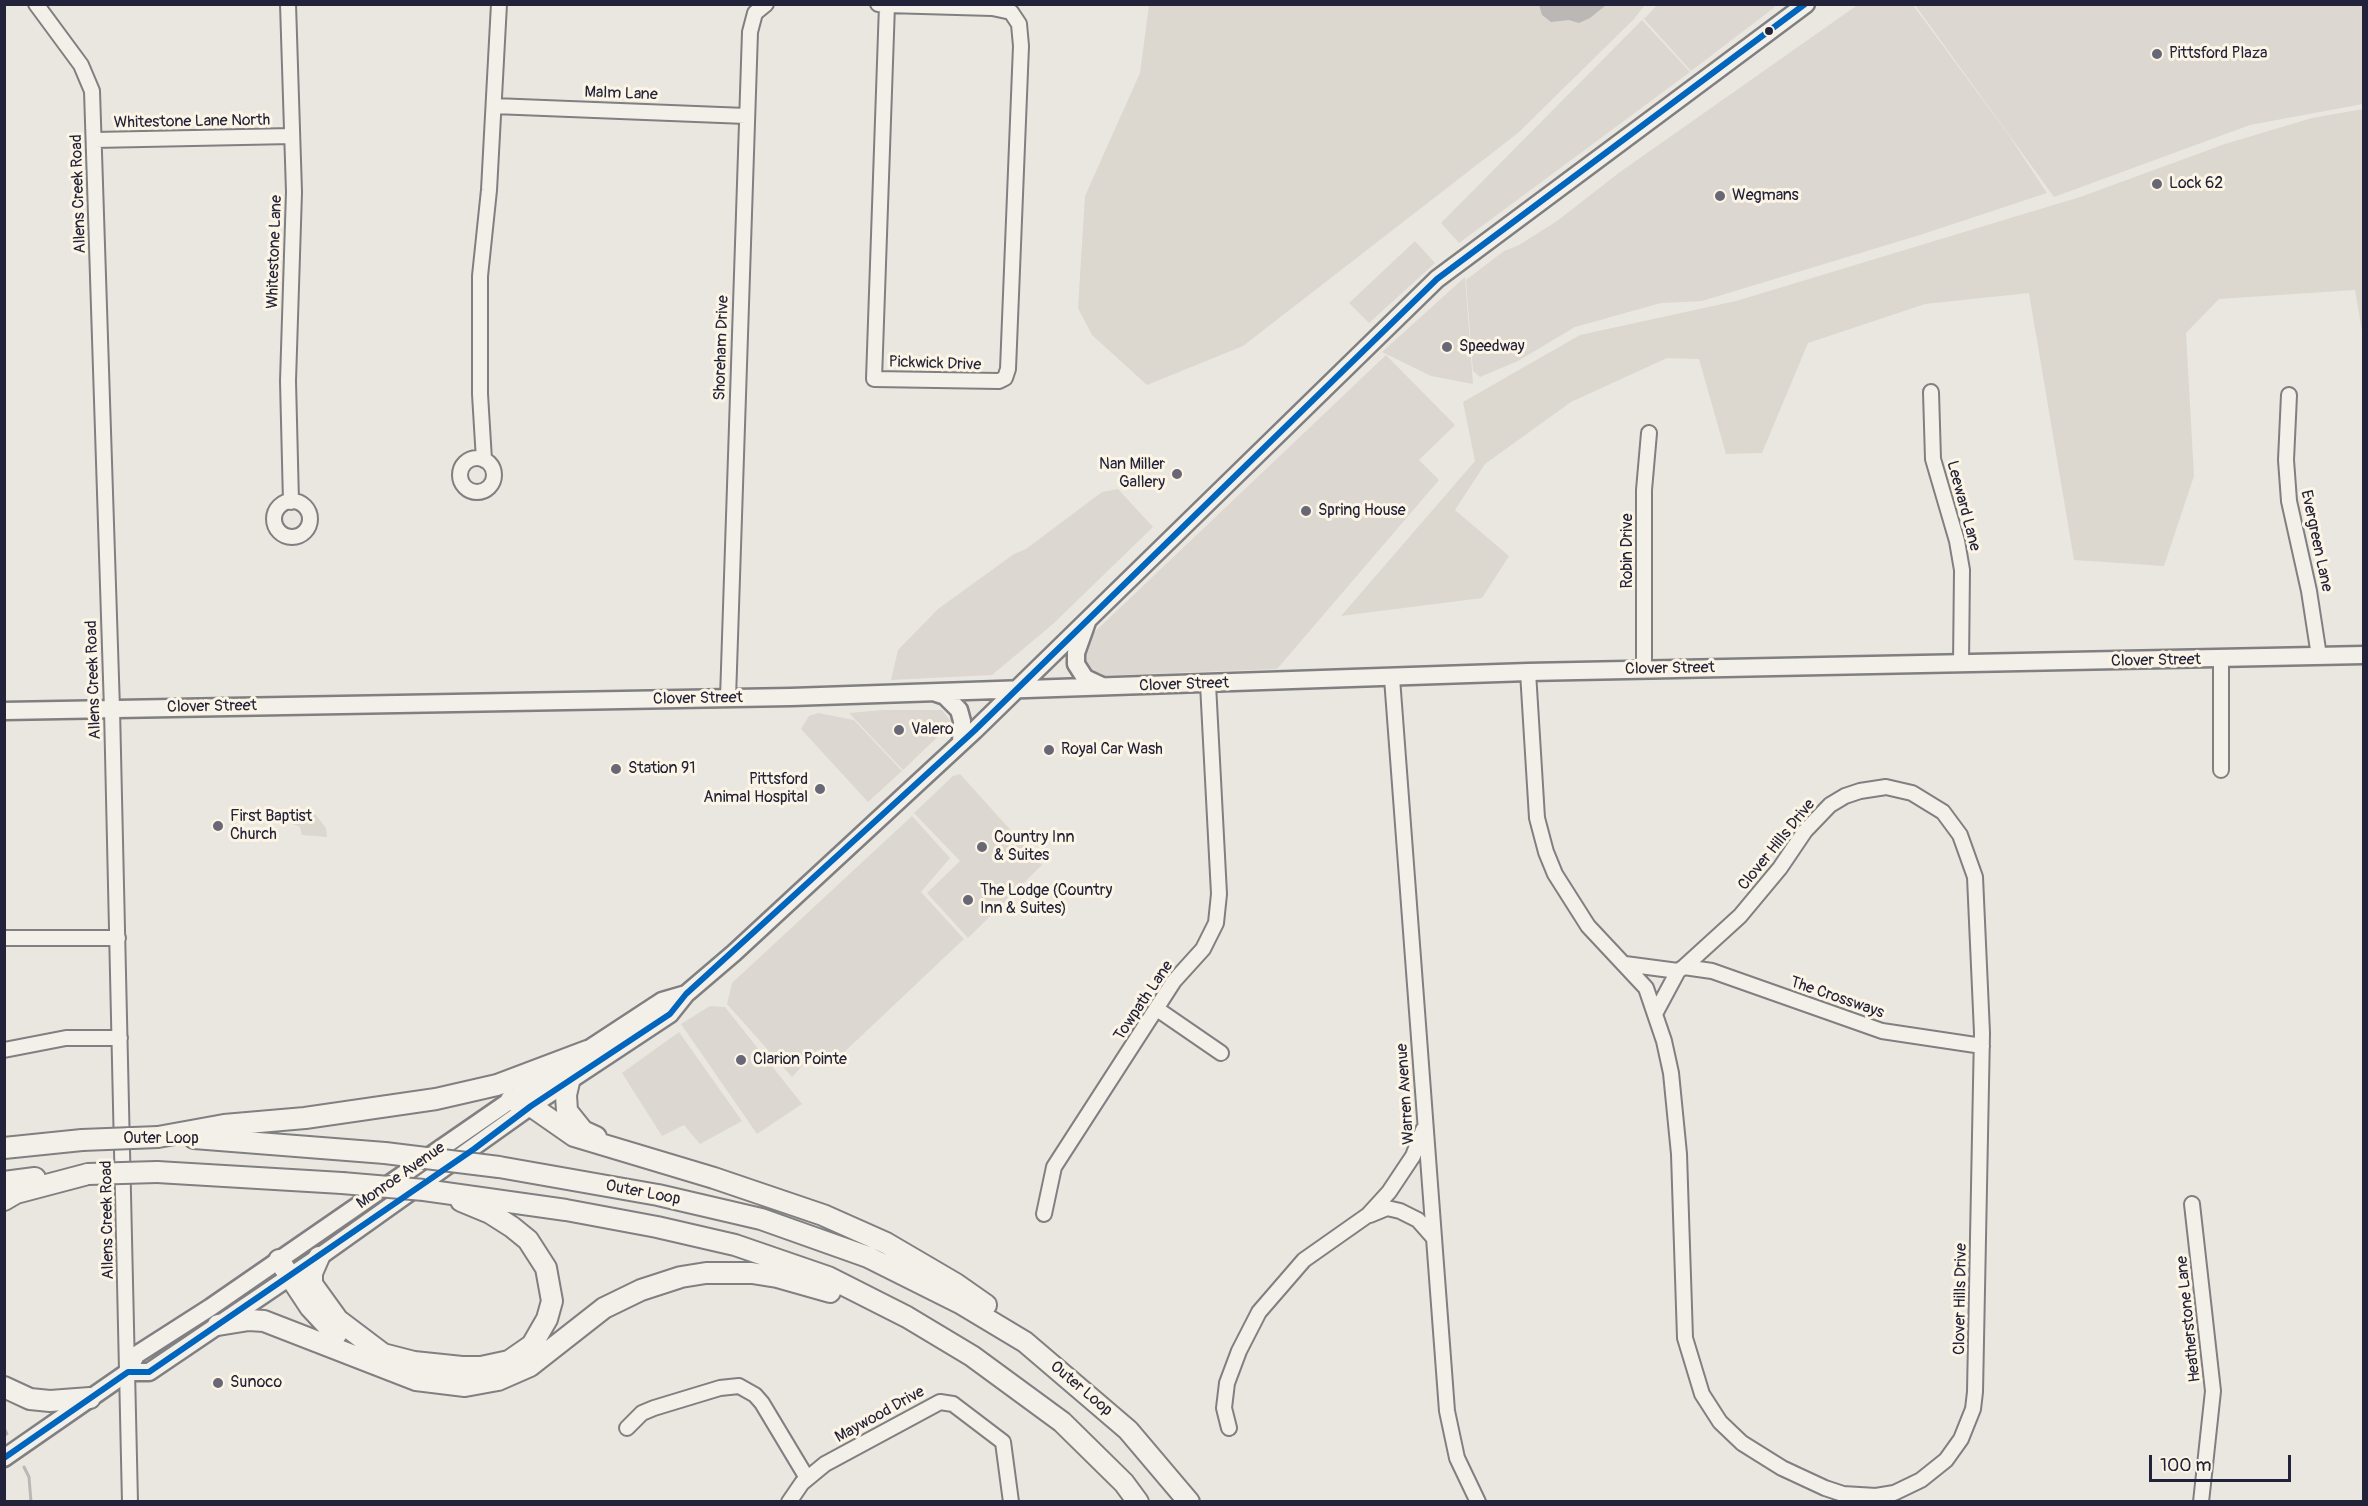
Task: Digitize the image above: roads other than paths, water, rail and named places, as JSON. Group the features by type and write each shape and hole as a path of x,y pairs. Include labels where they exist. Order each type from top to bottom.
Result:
{"highway":[{"path":"158,1137 224,1125 305,1118 436,1099 497,1084 586,1051"},
{"path":"569,1082 566,1095 567,1112 583,1131 625,1152"},
{"path":"511,1100 531,1106 574,1137 714,1178 823,1215 886,1243 956,1284 1000,1315 1025,1342"},
{"name":"Outer Loop","path":"4,1148 82,1140 158,1137 385,1153 499,1167 658,1195 761,1220 868,1257 960,1303 1025,1342 1128,1430 1190,1502"},
{"name":"Outer Loop","path":"4,1182 88,1174 157,1172 424,1190 657,1227 735,1245 828,1277 907,1317 972,1356 1062,1422 1124,1483 1138,1502"},
{"path":"4,1200 16,1193 88,1174"},
{"path":"319,1257 312,1273 312,1284 338,1320 371,1348 399,1360 437,1365 482,1367 509,1361 532,1345 547,1318 552,1301 546,1268 528,1240 490,1213 458,1196"},
{"path":"279,1260 310,1307 337,1337 368,1362"},
{"path":"218,1325 249,1320 264,1321 368,1362 432,1384 465,1386 498,1380 530,1366 604,1308 621,1299 660,1283 706,1273 733,1271 777,1277 907,1317"},
{"path":"4,1387 30,1399 50,1401 90,1398"}],"main road":[{"name":"Monroe Avenue","path":"128,1372 148,1372 319,1257 531,1106 670,1014 686,994 734,953 961,743 1437,279 1806,4"},
{"path":"1090,615 1076,653 1076,664 1085,678 1106,687"},
{"name":"Clover Street","path":"4,711 728,698 1528,672 2221,660 2364,655"},
{"path":"935,693 945,696 958,710 962,721 961,743"},
{"name":"Monroe Avenue","path":"4,1458 128,1372 136,1355 279,1260 511,1100 662,1001 686,994"}],"street":[{"name":"Allens Creek Road","path":"36,4 90,80 94,140 112,709 130,1502"},
{"name":"Whitestone Lane","path":"288,4 294,192 288,381 291,502"},
{"path":"484,460 480,398 480,276 494,106 499,4"},
{"name":"Shoreham Drive","path":"728,698 751,21 755,13 766,4"},
{"path":"878,4 887,5"},
{"name":"Pickwick Drive","path":"887,5 997,9 1011,12 1019,24 1021,46 1007,374 1002,380 992,382 874,379 887,5"},
{"name":"Malm Lane","path":"494,106 746,116"},
{"name":"Whitestone Lane North","path":"94,140 292,136"},
{"name":"Leeward Lane","path":"1931,392 1933,459 1958,541 1962,570 1961,664"},
{"name":"Evergreen Lane","path":"2289,395 2286,460 2289,501 2311,599 2319,656"},
{"name":"Robin Drive","path":"1644,670 1644,490 1649,433"},
{"path":"2221,660 2221,770"},
{"name":"Clover Hills Drive","path":"1528,672 1537,818 1542,842 1555,874 1573,905 1596,936 1646,988 1656,1012 1671,1073 1676,1117 1685,1338 1702,1394 1730,1433 1763,1456 1825,1488 1859,1496 1894,1493 1935,1470 1961,1439 1973,1409 1975,1392 1982,1046 1978,908 1971,861 1960,835 1943,812 1922,797 1899,789 1860,791 1830,805 1805,831 1780,868 1740,916 1681,969 1656,1012"},
{"name":"Warren Avenue","path":"1392,678 1447,1411 1457,1458 1478,1502"},
{"name":"Towpath Lane","path":"1044,1214 1054,1167 1174,981 1210,936 1219,907 1208,684"},
{"path":"4,938 118,938"},
{"path":"1625,964 1681,969"},
{"name":"The Crossways","path":"1681,969 1712,971 1882,1031 1982,1046"},
{"path":"1157,1009 1221,1053"},
{"path":"4,1050 66,1038 120,1038"},
{"path":"1368,1215 1389,1191 1413,1156 1425,1125"},
{"name":"Heatherstone Lane","path":"2192,1204 2213,1391 2201,1502"},
{"path":"1229,1428 1224,1408 1227,1383 1239,1351 1259,1312 1291,1272 1310,1254 1368,1215 1387,1208 1400,1211 1418,1220 1433,1237"},
{"path":"627,1428 642,1413 654,1408 720,1388 739,1386 755,1395 762,1403 807,1478"},
{"name":"Maywood Drive","path":"789,1502 807,1478 825,1464 932,1404 945,1402 953,1404 1003,1442 1011,1502"}],"waterway":[{"path":"4,1428 7,1434"},
{"path":"24,1467 29,1477 31,1502"}],"place":[{"name":"Pittsford Plaza","path":"2157,54"},
{"name":"Lock 62","path":"2157,184"},
{"name":"Wegmans","path":"1720,196"},
{"name":"Speedway","path":"1447,347"},
{"name":"Nan Miller Gallery","path":"1177,474"},
{"name":"Spring House","path":"1306,511"},
{"name":"Valero","path":"899,730"},
{"name":"Royal Car Wash","path":"1049,750"},
{"name":"Station 91","path":"616,769"},
{"name":"Pittsford Animal Hospital","path":"820,789"},
{"name":"First Baptist Church","path":"218,826"},
{"name":"Country Inn & Suites","path":"982,847"},
{"name":"The Lodge (Country Inn & Suites)","path":"968,900"},
{"name":"Clarion Pointe","path":"741,1060"},
{"name":"Sunoco","path":"218,1383"}]}
